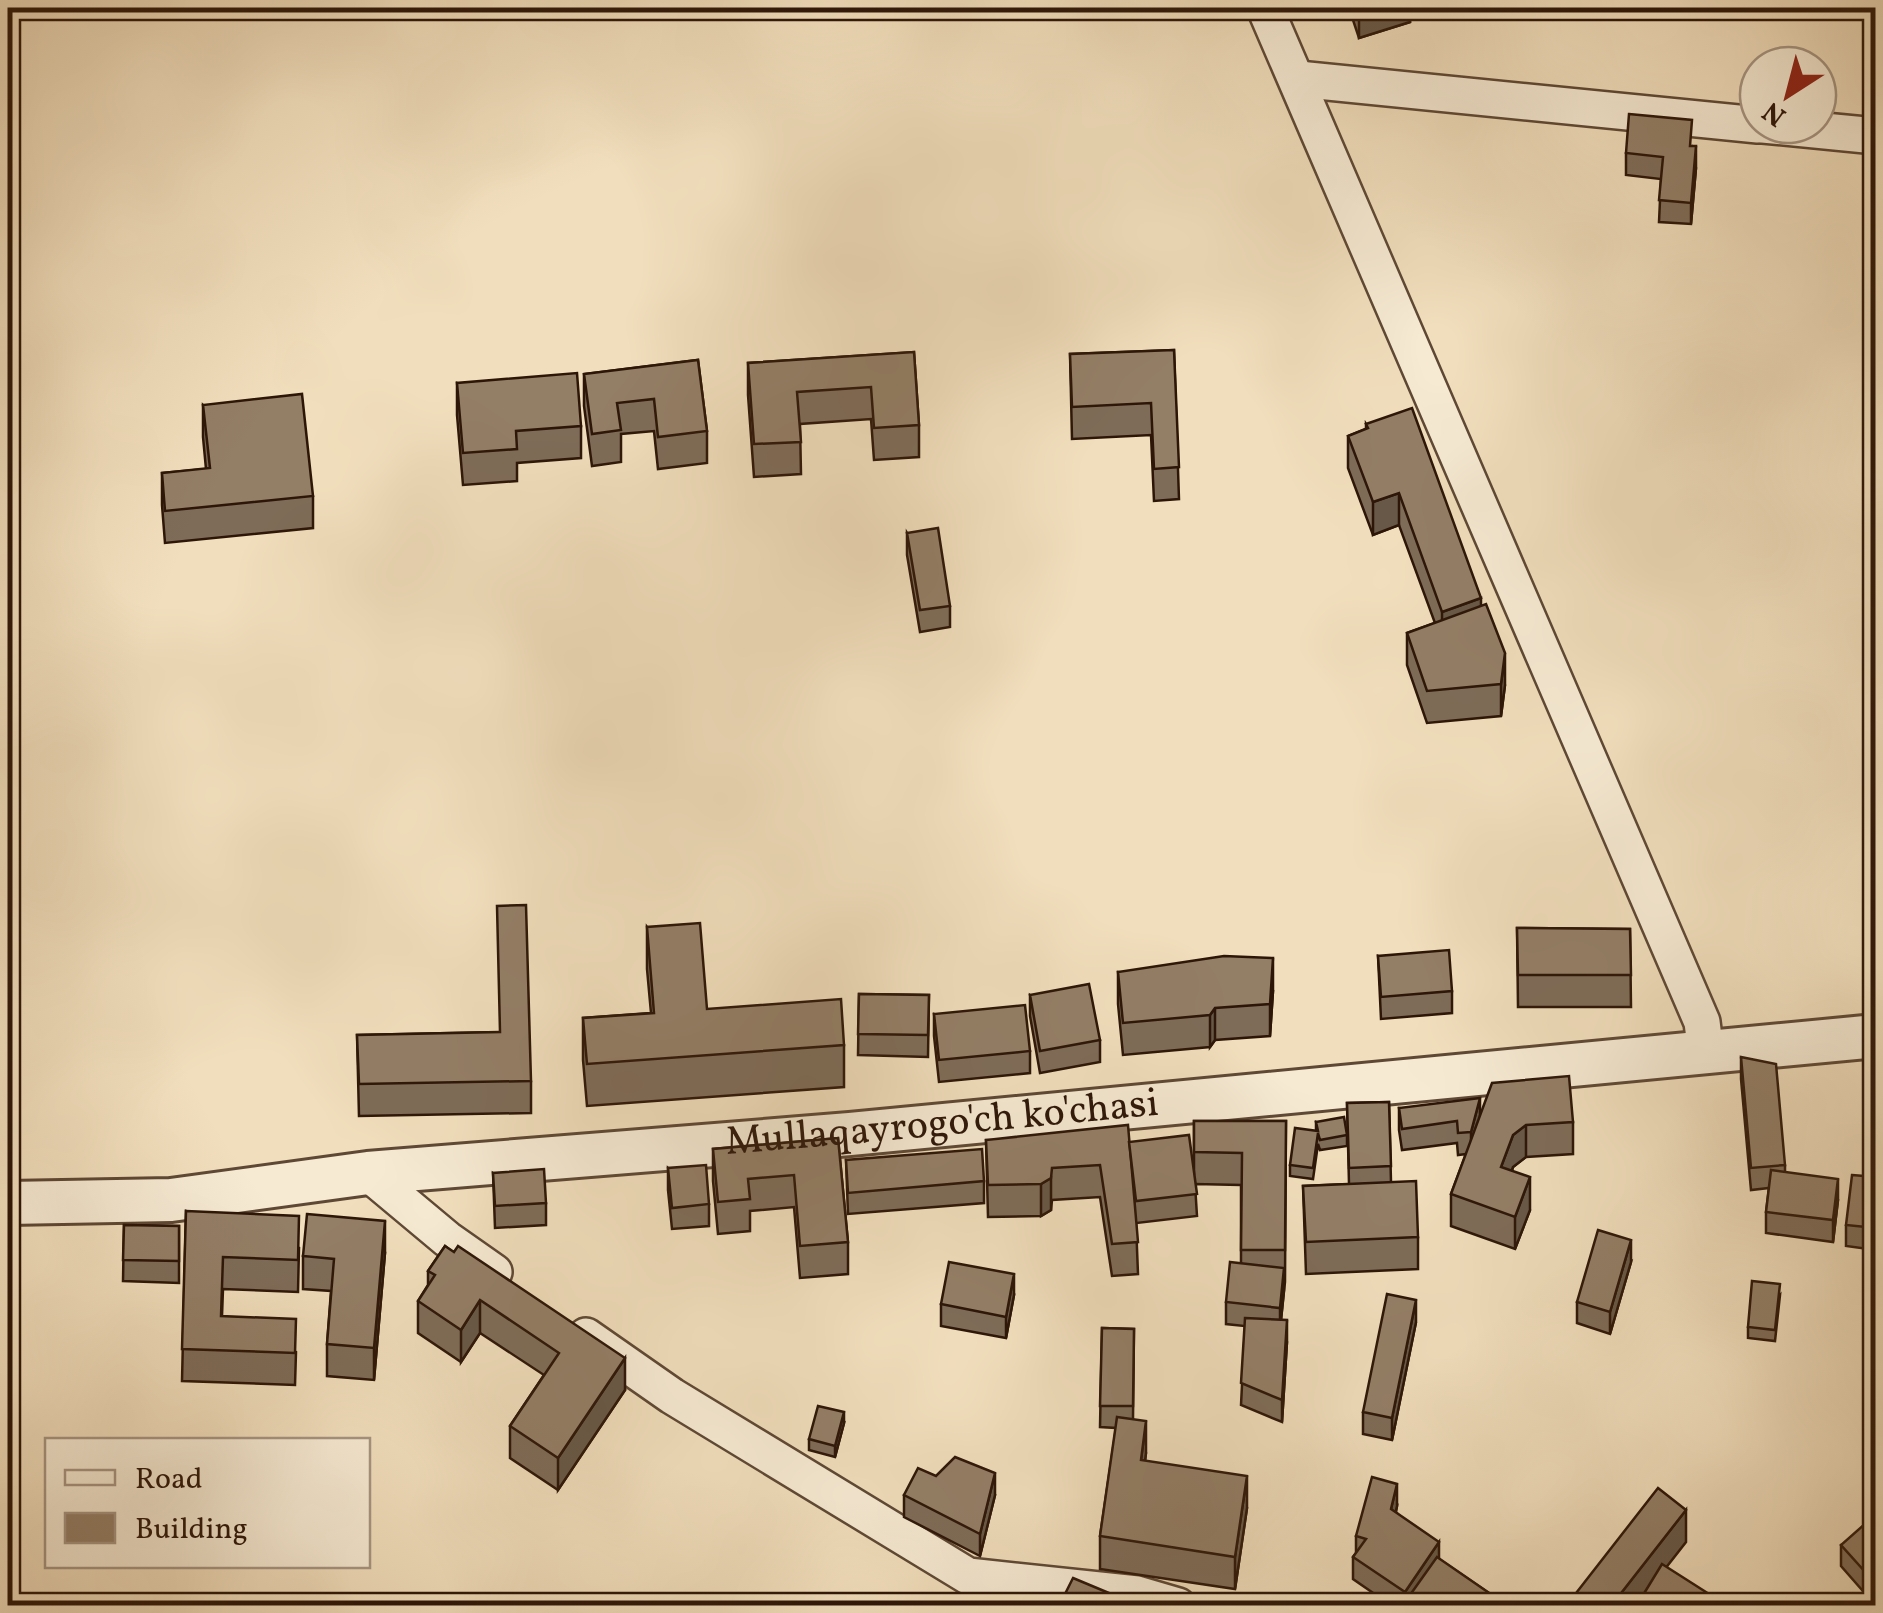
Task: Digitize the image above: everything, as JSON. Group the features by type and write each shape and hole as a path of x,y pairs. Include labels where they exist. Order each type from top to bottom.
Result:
{"street":[{"path":"1265,8 1702,1022 1706,1054"},
{"path":"1298,80 1738,123"},
{"path":"1838,132 1876,136"},
{"name":"Mullaqayrogo'ch ko'chasi","path":"8,1203 172,1200 368,1173 831,1136 1876,1036"},
{"path":"368,1173 447,1239 527,1295"},
{"path":"560,1318 672,1396 968,1576 1137,1594 1178,1606"}],"shaded area":[{"path":"8,535 12,535 8,1131"}],"building":[{"path":"1629,114 1692,120 1690,146 1696,146 1691,203 1659,200 1663,157 1626,153"},
{"path":"1174,350 1179,467 1154,469 1151,403 1072,407 1070,354"},
{"path":"914,352 919,425 874,428 871,387 797,392 801,442 754,444 748,363"},
{"path":"698,360 707,431 658,437 654,399 617,403 621,430 592,434 584,374"},
{"path":"577,373 581,426 516,431 517,449 463,453 457,383"},
{"path":"302,394 313,496 165,511 162,473 210,468 203,405"},
{"path":"1412,408 1481,598 1442,612 1399,493 1373,502 1348,436 1368,428 1366,424"},
{"path":"938,528 950,606 920,610 907,533"},
{"path":"1486,604 1505,653 1501,684 1427,691 1407,633"},
{"path":"526,905 531,1081 359,1084 357,1035 500,1032 497,906"},
{"path":"700,923 707,1009 841,999 844,1045 587,1064 583,1018 654,1013 647,927"},
{"path":"1517,928 1630,929 1631,975 1518,975"},
{"path":"1449,950 1452,991 1381,997 1378,956"},
{"path":"1224,956 1273,958 1270,1004 1215,1008 1210,1015 1123,1023 1118,972"},
{"path":"1089,984 1100,1040 1040,1051 1030,995"},
{"path":"859,994 929,995 928,1035 858,1034"},
{"path":"1025,1005 1030,1051 939,1060 934,1014"},
{"path":"1741,1057 1776,1064 1785,1165 1751,1168"},
{"path":"1569,1076 1573,1122 1526,1125 1513,1135 1501,1167 1530,1177 1515,1217 1451,1194 1492,1083"},
{"path":"1480,1098 1471,1132 1458,1133 1457,1121 1402,1129 1399,1108"},
{"path":"1389,1102 1391,1166 1349,1168 1347,1103"},
{"path":"1344,1117 1347,1135 1320,1140 1318,1133 1313,1168 1290,1165 1295,1128 1318,1131 1316,1122"},
{"path":"1194,1121 1286,1121 1285,1250 1241,1250 1242,1153 1194,1152"},
{"path":"1128,1125 1138,1242 1112,1244 1100,1165 1052,1168 1051,1178 1041,1184 988,1185 986,1140"},
{"path":"1189,1135 1197,1194 1136,1201 1129,1142"},
{"path":"838,1138 848,1242 800,1246 794,1175 748,1179 750,1199 718,1202 713,1149"},
{"path":"982,1149 984,1181 848,1193 846,1160"},
{"path":"706,1165 709,1204 672,1208 668,1168"},
{"path":"544,1169 546,1203 495,1206 493,1173"},
{"path":"1771,1170 1838,1179 1833,1220 1766,1212"},
{"path":"1852,1175 1876,1177 1876,1228 1846,1225"},
{"path":"1416,1181 1418,1237 1306,1242 1303,1186"},
{"path":"186,1211 299,1216 298,1260 223,1257 221,1316 296,1319 295,1353 182,1349"},
{"path":"307,1214 385,1221 374,1348 327,1344 334,1259 303,1256"},
{"path":"124,1225 179,1226 179,1261 123,1260"},
{"path":"1598,1230 1631,1240 1610,1312 1577,1302"},
{"path":"445,1246 454,1252 458,1246 625,1358 558,1458 510,1426 559,1353 480,1300 461,1330 418,1301 435,1275 428,1271"},
{"path":"949,1262 1014,1274 1006,1317 941,1304"},
{"path":"1230,1262 1284,1268 1280,1308 1226,1302"},
{"path":"1752,1281 1780,1284 1775,1330 1748,1327"},
{"path":"1387,1294 1416,1300 1392,1418 1363,1412"},
{"path":"1245,1318 1287,1320 1282,1400 1241,1383"},
{"path":"1102,1328 1134,1329 1133,1406 1100,1406"},
{"path":"818,1406 844,1412 835,1446 809,1439"},
{"path":"1117,1417 1146,1421 1141,1460 1247,1476 1235,1557 1100,1536"},
{"path":"955,1457 995,1473 980,1534 904,1495 918,1468 936,1476"},
{"path":"1372,1477 1397,1484 1391,1509 1439,1542 1405,1592 1353,1557 1366,1539 1356,1536"},
{"path":"1658,1488 1686,1510 1611,1606 1566,1606"},
{"path":"1866,1523 1876,1534 1876,1584 1841,1545"},
{"path":"1437,1557 1508,1606 1425,1606 1410,1595"},
{"path":"1662,1564 1720,1601 1718,1606 1649,1606 1640,1600"},
{"path":"1073,1578 1140,1606 1087,1606 1065,1594"},
{"path":"1168,1595 1184,1606 1162,1606"}]}
